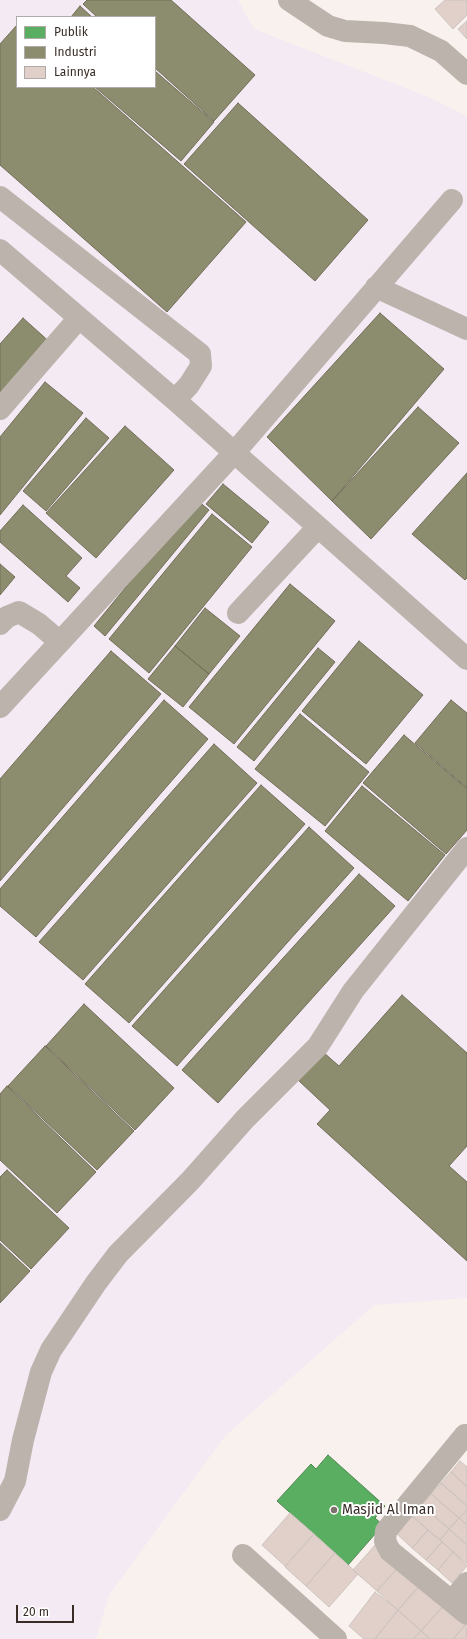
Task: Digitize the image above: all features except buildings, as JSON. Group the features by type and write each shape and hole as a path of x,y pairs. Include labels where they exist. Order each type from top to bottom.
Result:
{"street":[{"path":"289,0 328,26 344,31 410,36 441,51 467,74"},
{"path":"0,197 200,354 201,366 189,385 175,400"},
{"path":"0,707 234,453 452,200"},
{"path":"0,250 175,400 467,659"},
{"path":"376,288 467,329"},
{"path":"0,409 79,318"},
{"path":"238,613 318,527"},
{"path":"0,624 7,616 19,612 39,624 60,642"},
{"path":"0,1510 7,1474 23,1440 41,1372 50,1350 96,1283 118,1254 190,1181 245,1118 318,1046 353,991 467,848"},
{"path":"465,1435 386,1531 385,1541 390,1551 459,1608 467,1583"},
{"path":"243,1555 336,1639"}],"shaded area":[{"path":"0,0 238,0 254,29 426,96 467,116 467,1298 374,1305 225,1436 109,1595 96,1639 0,1639"}],"place":[{"name":"Masjid Al Iman","path":"334,1510"}]}
